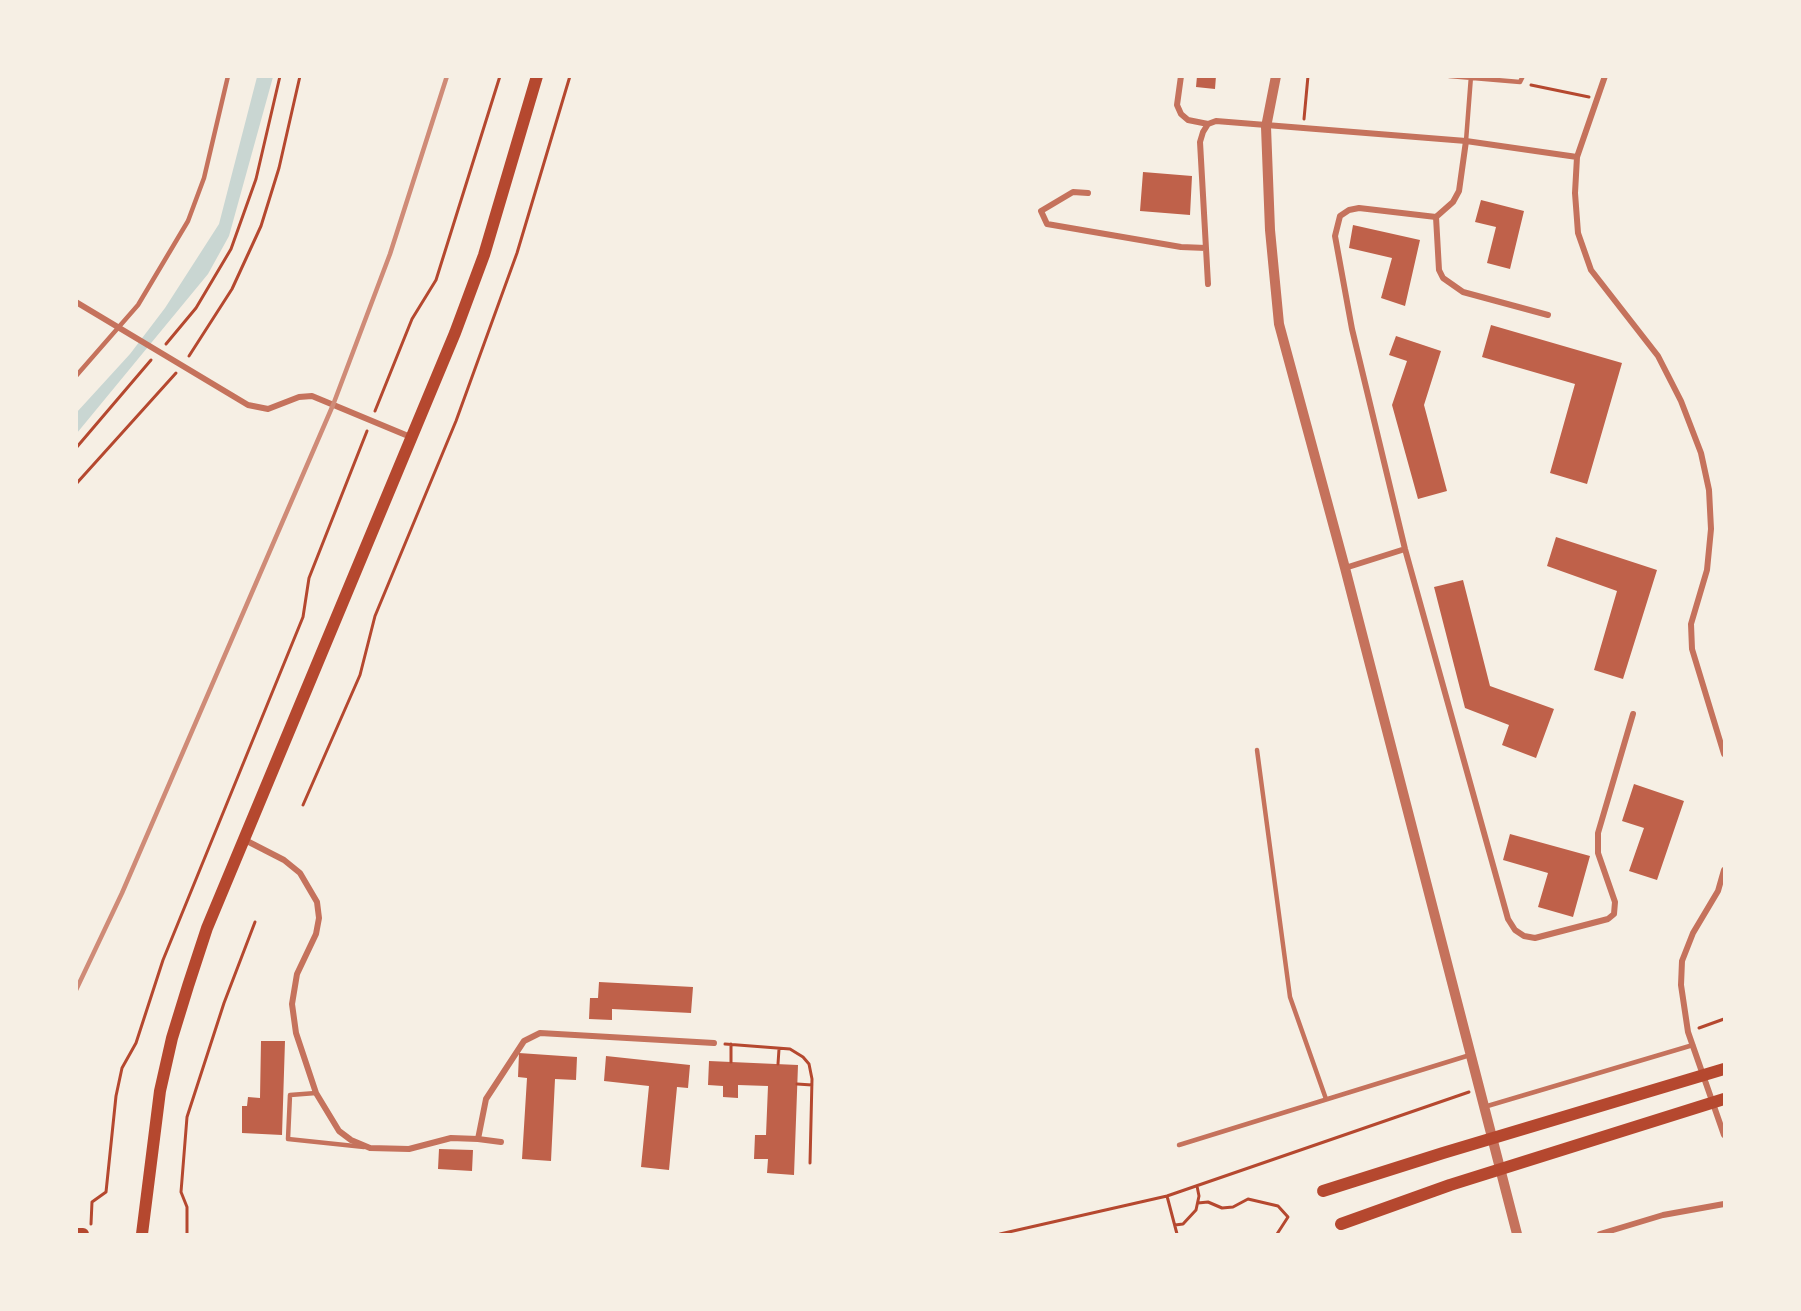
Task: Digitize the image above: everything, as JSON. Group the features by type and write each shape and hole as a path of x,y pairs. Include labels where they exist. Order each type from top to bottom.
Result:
{"main road":[{"path":"142,1234 154,1133 172,1038 207,928 413,438 484,255 537,76"},
{"path":"1323,1191 1725,1069"},
{"path":"1341,1224 1450,1185 1725,1100"},
{"path":"76,1234 83,1234"}],"street":[{"path":"1181,76 1177,105 1180,114 1188,120 1208,124 1226,120 1266,127 1304,127 1466,141 1576,157"},
{"path":"1276,76 1266,127 1270,230 1279,324 1345,568 1517,1234"},
{"path":"1605,76 1576,157 1575,194 1578,233 1591,270 1658,356 1681,401 1701,453 1709,490 1711,529 1707,570 1691,624 1692,649 1725,754"},
{"path":"1208,124 1200,142 1208,284"},
{"path":"1466,141 1459,191 1453,202 1436,217 1359,208 1349,210 1340,216 1335,236 1352,329 1405,549 1508,919 1515,930 1524,936 1535,938 1608,920 1614,914 1615,902 1599,853 1598,833 1633,714"},
{"path":"1088,194 1073,192 1041,211 1047,224 1181,247 1206,248"},
{"path":"1436,217 1439,270 1451,286 1463,292 1548,315"},
{"path":"76,302 258,409 268,409 299,397 312,396 413,438"},
{"path":"1345,568 1405,549"},
{"path":"245,840 284,860 300,873 317,902 319,918 316,934 297,974 292,1004 296,1033 316,1093 339,1131 351,1140 370,1148 409,1149 451,1138 501,1142"},
{"path":"1725,870 1718,891 1693,933 1682,961 1681,985 1688,1032 1725,1135"},
{"path":"478,1139 486,1099 530,1036 540,1033 714,1043"},
{"path":"1600,1234 1663,1215 1725,1204"}],"lane":[{"path":"76,376 138,305 174,248 197,201 228,76"},
{"path":"1449,76 1520,82 1523,76"},
{"path":"1466,141 1471,78"},
{"path":"1257,750 1290,997 1326,1099"},
{"path":"1484,1107 1693,1046"},
{"path":"1179,1145 1470,1055"},
{"path":"316,1093 290,1095 288,1139 370,1148"}],"path":[{"path":"76,448 196,308 219,273 244,219 279,76"},
{"path":"76,484 183,365 232,289 261,226 279,168 300,76"},
{"path":"91,1234 92,1202 106,1192 116,1096 122,1068 136,1043 163,960 303,617 309,578 412,319 436,280 500,76"},
{"path":"303,805 360,675 375,616 456,421 517,254 570,76"},
{"path":"1304,127 1308,76"},
{"path":"1520,82 1596,99"},
{"path":"187,1234 187,1207 181,1192 187,1116 224,1003 255,922"},
{"path":"1688,1032 1725,1019"},
{"path":"714,1043 790,1049 809,1064 812,1085 810,1163"},
{"path":"731,1044 731,1062"},
{"path":"778,1064 779,1049"},
{"path":"797,1084 812,1085"},
{"path":"1000,1234 1167,1196 1479,1088"},
{"path":"1175,1225 1183,1224 1192,1216 1198,1203 1197,1186"},
{"path":"1167,1196 1177,1234"},
{"path":"1198,1203 1208,1202 1222,1208 1233,1207 1248,1199 1278,1206 1288,1217 1277,1234"}],"shaded area":[{"path":"257,77 273,77 229,236 208,274 77,433 77,412 130,354 165,308 219,224"}],"building":[{"path":"1197,76 1216,76 1215,89 1196,87"},
{"path":"1143,172 1192,176 1190,215 1140,211"},
{"path":"1481,200 1524,211 1510,269 1487,263 1496,227 1475,222"},
{"path":"1353,225 1420,240 1405,306 1381,298 1392,258 1349,248"},
{"path":"1491,325 1622,363 1587,484 1550,473 1575,384 1482,357"},
{"path":"1396,336 1441,351 1424,405 1447,491 1418,499 1392,405 1407,361 1389,355"},
{"path":"1556,537 1657,570 1623,679 1594,670 1617,591 1547,566"},
{"path":"1463,580 1490,686 1554,709 1536,758 1502,745 1509,725 1465,708 1434,587"},
{"path":"1634,784 1684,801 1657,880 1629,871 1644,828 1622,821"},
{"path":"1510,834 1590,856 1573,917 1538,907 1548,873 1503,860"},
{"path":"599,982 693,987 691,1013 612,1009 612,1020 589,1019 590,998 598,998"},
{"path":"261,1041 285,1041 282,1135 242,1133 242,1106 247,1106 248,1097 260,1098"},
{"path":"519,1053 577,1057 576,1080 555,1079 551,1161 522,1159 527,1078 518,1077"},
{"path":"606,1056 690,1065 688,1088 677,1087 669,1170 641,1167 649,1086 604,1081"},
{"path":"709,1061 798,1065 794,1175 767,1173 768,1159 754,1159 755,1135 766,1135 768,1086 738,1085 738,1098 723,1097 723,1086 708,1085"},
{"path":"439,1149 473,1150 472,1171 438,1169"}],"railway":[{"path":"76,990 122,893 333,405 390,254 447,76"}]}
